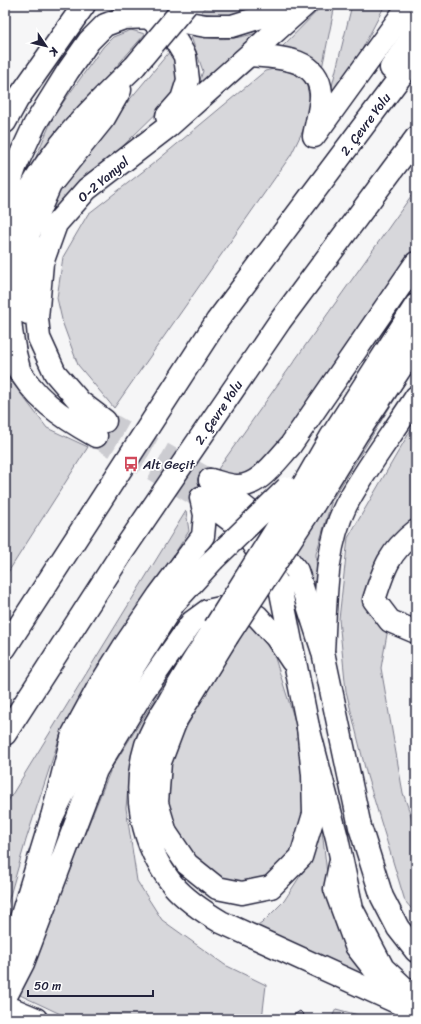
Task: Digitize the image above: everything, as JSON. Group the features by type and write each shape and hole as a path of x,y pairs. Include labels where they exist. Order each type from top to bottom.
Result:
{"main road":[{"path":"5,122 30,81 84,5"},
{"path":"20,373 13,350 8,302 10,257 14,222 41,170 92,107 135,66 186,5"},
{"path":"5,169 72,65 104,25 124,18 148,17 206,26 232,26 258,18 275,5"},
{"name":"O-2 Yanyol","path":"20,373 41,398 67,420 100,429 80,402 55,373 39,338 37,318 42,263 56,224 87,189 169,126 305,5"},
{"path":"250,55 281,57 300,62 315,74 322,93 314,136 409,5"},
{"path":"146,144 182,98 188,80 186,56 173,36 148,17"},
{"path":"217,321 416,31"},
{"name":"2. Çevre Yolu","path":"5,648 217,321 416,56"},
{"path":"39,338 28,314 23,271 29,233 50,185 104,118 135,66"},
{"path":"5,197 16,164 35,124"},
{"name":"2. Çevre Yolu","path":"5,734 123,551 280,320 416,138"},
{"path":"280,320 416,156"},
{"path":"205,489 247,485 265,473 290,446 416,263"},
{"path":"308,727 313,775 314,814 300,857 271,887 242,893 217,888 187,864 166,833 157,803 160,762 176,720 221,632 331,437 416,305"},
{"path":"5,343 20,373"},
{"path":"52,817 91,738 174,603 213,560 299,496 357,434 416,345"},
{"path":"323,652 330,568 335,539 346,506 416,397"},
{"path":"205,489 248,510 297,572 323,652 360,827 382,897 398,928 416,951"},
{"path":"205,489 252,543 280,587 308,727 352,909 383,968 398,984 416,999"},
{"path":"5,978 7,964 52,817 73,734 98,688 123,648 159,595 203,536 205,489"},
{"path":"416,531 400,543 383,570 374,600 390,622 416,632"},
{"path":"5,998 23,964 96,770 143,692 192,622 208,611 225,607 240,607 257,616 276,637 297,668"},
{"path":"221,632 182,678 157,721 146,744 140,769 139,794 143,826 150,846 174,885 205,912 221,922 416,1012"},
{"path":"5,1006 36,1019"}],"shaded area":[{"path":"208,5 257,5 236,17 201,13"},
{"path":"323,5 335,5 321,73 279,50"},
{"path":"352,5 385,5 358,57 329,98"},
{"path":"131,30 145,34 48,144 23,187 54,115 103,47 113,37"},
{"path":"265,31 195,94 203,71 190,34 219,39 236,38"},
{"path":"171,50 178,71 178,77 175,88 168,102 48,219 60,183"},
{"path":"286,66 304,74 310,100 306,124 291,155 114,408 78,365 63,324 57,298 63,257 88,214 159,159 265,71"},
{"path":"416,189 416,252 284,439 250,476 229,477 218,469"},
{"path":"416,363 332,500 316,554 318,605 292,549"},
{"path":"5,373 47,428 88,447 5,577"},
{"path":"416,421 416,521 407,525 390,539 366,593 387,634 381,668 403,793 416,830 416,914 405,901 367,776 346,691 339,619 348,538"},
{"path":"186,511 189,531 61,733 26,840 5,913 5,806"},
{"path":"251,620 259,627 274,655 296,724 306,814 292,858 271,879 242,885 216,881 190,858 173,829 165,796 175,748 196,710"},
{"path":"183,654 131,759 126,808 137,881 162,920 225,965 266,985 262,1019 71,1019 20,995 111,769"},
{"path":"320,813 331,908 386,989 239,927 261,924 284,901 313,856"},
{"path":"336,1009 373,1019 331,1019"}],"building":[{"path":"300,1011 308,1019 287,1019"}],"tunnel":[{"path":"105,421 210,480"},
{"path":"96,436 201,498"}],"place":[{"name":"Alt Geçit","path":"131,464"}]}
